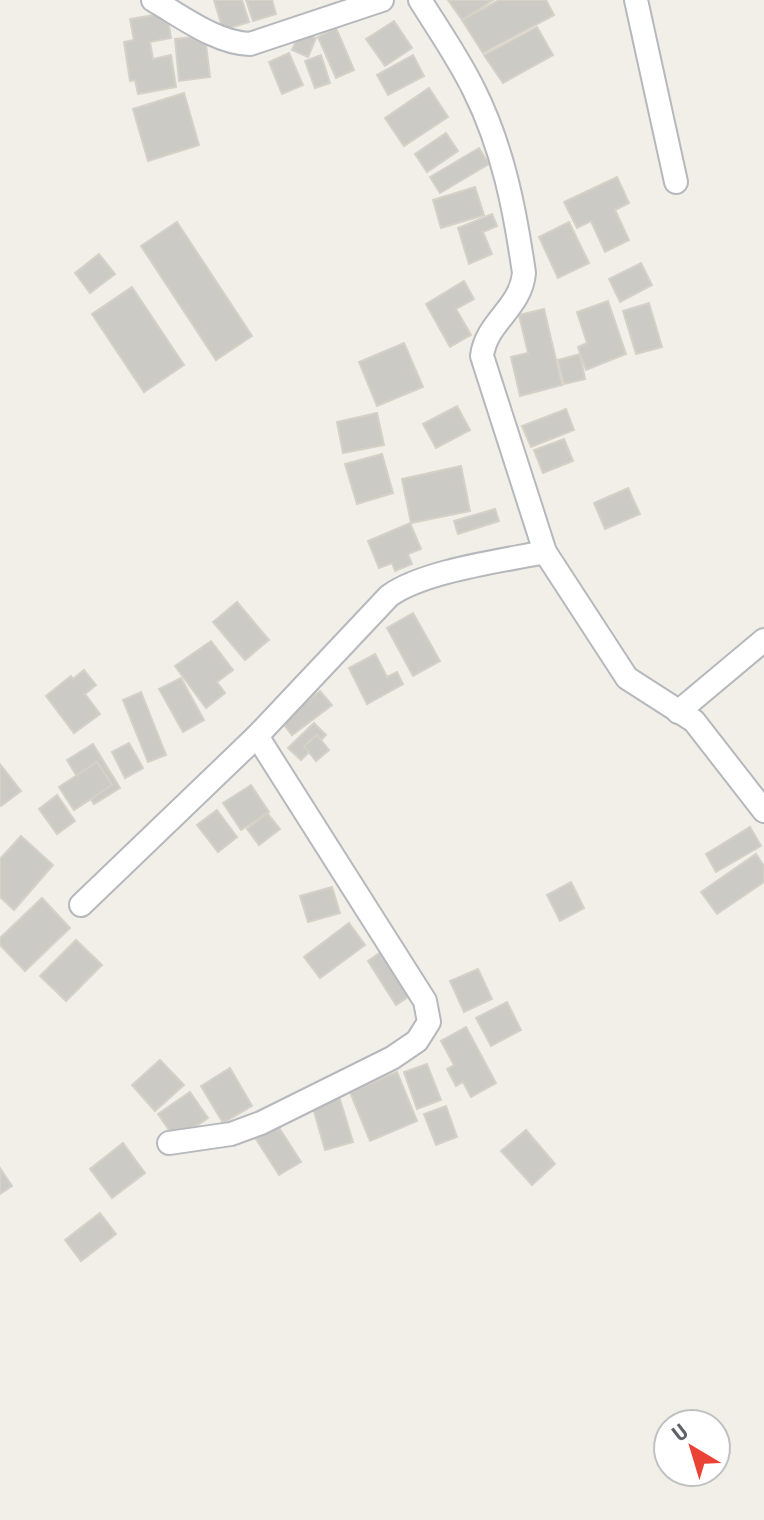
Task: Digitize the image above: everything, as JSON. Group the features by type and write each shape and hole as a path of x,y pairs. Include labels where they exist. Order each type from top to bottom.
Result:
{"street":[{"path":"153,0 222,38 250,44 382,0"},
{"path":"420,0 472,87 493,135 509,185 524,273 523,288 514,304 491,327 484,341 482,356 545,552 627,678 694,721 764,811"},
{"path":"636,0 676,182"},
{"path":"81,905 257,736 374,610 403,586 545,552"},
{"path":"678,712 764,640"},
{"path":"169,1143 231,1134 261,1123 392,1058 417,1041 429,1022 425,1001 257,736"}],"building":[{"path":"214,0 242,0 249,22 223,30"},
{"path":"246,0 272,0 276,14 253,21"},
{"path":"448,0 493,0 462,20"},
{"path":"499,0 546,0 554,15 483,53 462,20"},
{"path":"167,13 171,38 150,42 153,59 171,55 176,87 138,94 135,80 130,81 124,42 134,40 130,19"},
{"path":"394,21 412,48 385,66 366,39"},
{"path":"537,27 553,55 503,83 484,55"},
{"path":"336,28 354,70 336,78 318,37"},
{"path":"300,31 316,38 308,57 292,50"},
{"path":"205,36 210,77 179,81 175,39"},
{"path":"289,53 303,85 282,94 269,62"},
{"path":"321,55 330,83 315,88 305,61"},
{"path":"413,55 424,76 388,95 377,75"},
{"path":"429,88 448,117 404,146 385,118"},
{"path":"184,93 199,145 148,161 133,109"},
{"path":"446,133 458,151 427,172 415,154"},
{"path":"479,148 489,164 440,193 430,177"},
{"path":"617,177 629,203 615,210 629,240 605,252 591,221 577,228 564,202"},
{"path":"475,187 484,215 441,228 433,200"},
{"path":"492,214 497,226 483,232 492,254 469,264 458,228"},
{"path":"177,222 252,336 216,360 141,246"},
{"path":"569,222 589,263 558,278 539,237"},
{"path":"99,254 115,274 90,293 75,273"},
{"path":"641,263 652,285 620,302 609,279"},
{"path":"464,281 474,299 456,309 471,335 450,347 426,304"},
{"path":"132,287 184,365 144,392 92,314"},
{"path":"608,301 626,354 586,370 578,347 587,343 577,312"},
{"path":"649,303 662,347 636,354 623,311"},
{"path":"544,309 562,385 520,396 511,357 528,353 519,315"},
{"path":"404,343 423,387 377,406 359,362"},
{"path":"580,354 585,379 564,384 558,360"},
{"path":"457,406 470,430 436,448 423,424"},
{"path":"566,409 574,430 531,447 522,426"},
{"path":"377,413 384,445 343,453 337,422"},
{"path":"564,439 573,461 543,473 534,450"},
{"path":"382,454 393,493 357,504 345,464"},
{"path":"461,466 470,511 411,523 402,479"},
{"path":"628,488 640,514 605,529 594,503"},
{"path":"495,509 499,521 458,534 454,521"},
{"path":"410,523 421,549 408,554 412,564 395,571 392,563 379,568 368,541"},
{"path":"237,602 269,640 245,660 213,622"},
{"path":"413,613 440,661 413,676 387,628"},
{"path":"211,641 233,670 217,682 225,693 206,708 175,666"},
{"path":"375,654 387,677 397,672 403,684 367,704 349,668"},
{"path":"84,670 96,685 85,694 100,714 74,733 46,696"},
{"path":"181,678 204,720 183,732 159,689"},
{"path":"320,691 332,705 292,735 281,721"},
{"path":"141,692 166,755 148,762 123,700"},
{"path":"314,723 326,735 301,760 288,748"},
{"path":"317,735 329,750 316,761 304,746"},
{"path":"129,743 143,768 125,778 112,752"},
{"path":"93,744 120,788 94,804 67,760"},
{"path":"97,762 112,785 74,810 59,787"},
{"path":"0,764 21,791 1,806 0,805"},
{"path":"251,785 269,812 241,830 223,803"},
{"path":"57,795 75,821 57,834 39,809"},
{"path":"217,810 237,837 218,852 197,825"},
{"path":"267,813 280,829 259,845 247,829"},
{"path":"750,827 761,846 716,872 706,854"},
{"path":"21,836 53,865 14,910 0,897 0,859"},
{"path":"756,854 764,866 764,882 717,914 701,892"},
{"path":"571,882 584,908 560,921 547,895"},
{"path":"332,887 340,913 308,922 300,896"},
{"path":"42,898 70,928 25,971 0,945 0,938"},
{"path":"349,923 365,945 320,978 304,957"},
{"path":"76,940 102,965 66,1001 40,976"},
{"path":"388,947 417,991 396,1005 368,961"},
{"path":"478,969 492,999 464,1012 450,981"},
{"path":"507,1002 521,1030 491,1046 476,1018"},
{"path":"466,1027 496,1083 471,1097 463,1082 456,1086 447,1069 454,1065 441,1041"},
{"path":"160,1060 184,1085 155,1111 132,1085"},
{"path":"427,1064 441,1100 417,1109 404,1072"},
{"path":"230,1068 252,1106 223,1123 201,1086"},
{"path":"397,1072 417,1121 370,1141 350,1092"},
{"path":"190,1092 208,1118 176,1140 158,1114"},
{"path":"338,1093 353,1142 325,1150 311,1101"},
{"path":"446,1106 457,1137 436,1145 424,1114"},
{"path":"278,1126 301,1162 279,1175 256,1139"},
{"path":"526,1130 555,1164 532,1185 501,1151"},
{"path":"123,1143 145,1173 112,1198 90,1169"},
{"path":"0,1168 12,1186 0,1194"},
{"path":"100,1213 116,1234 81,1261 65,1240"}]}
